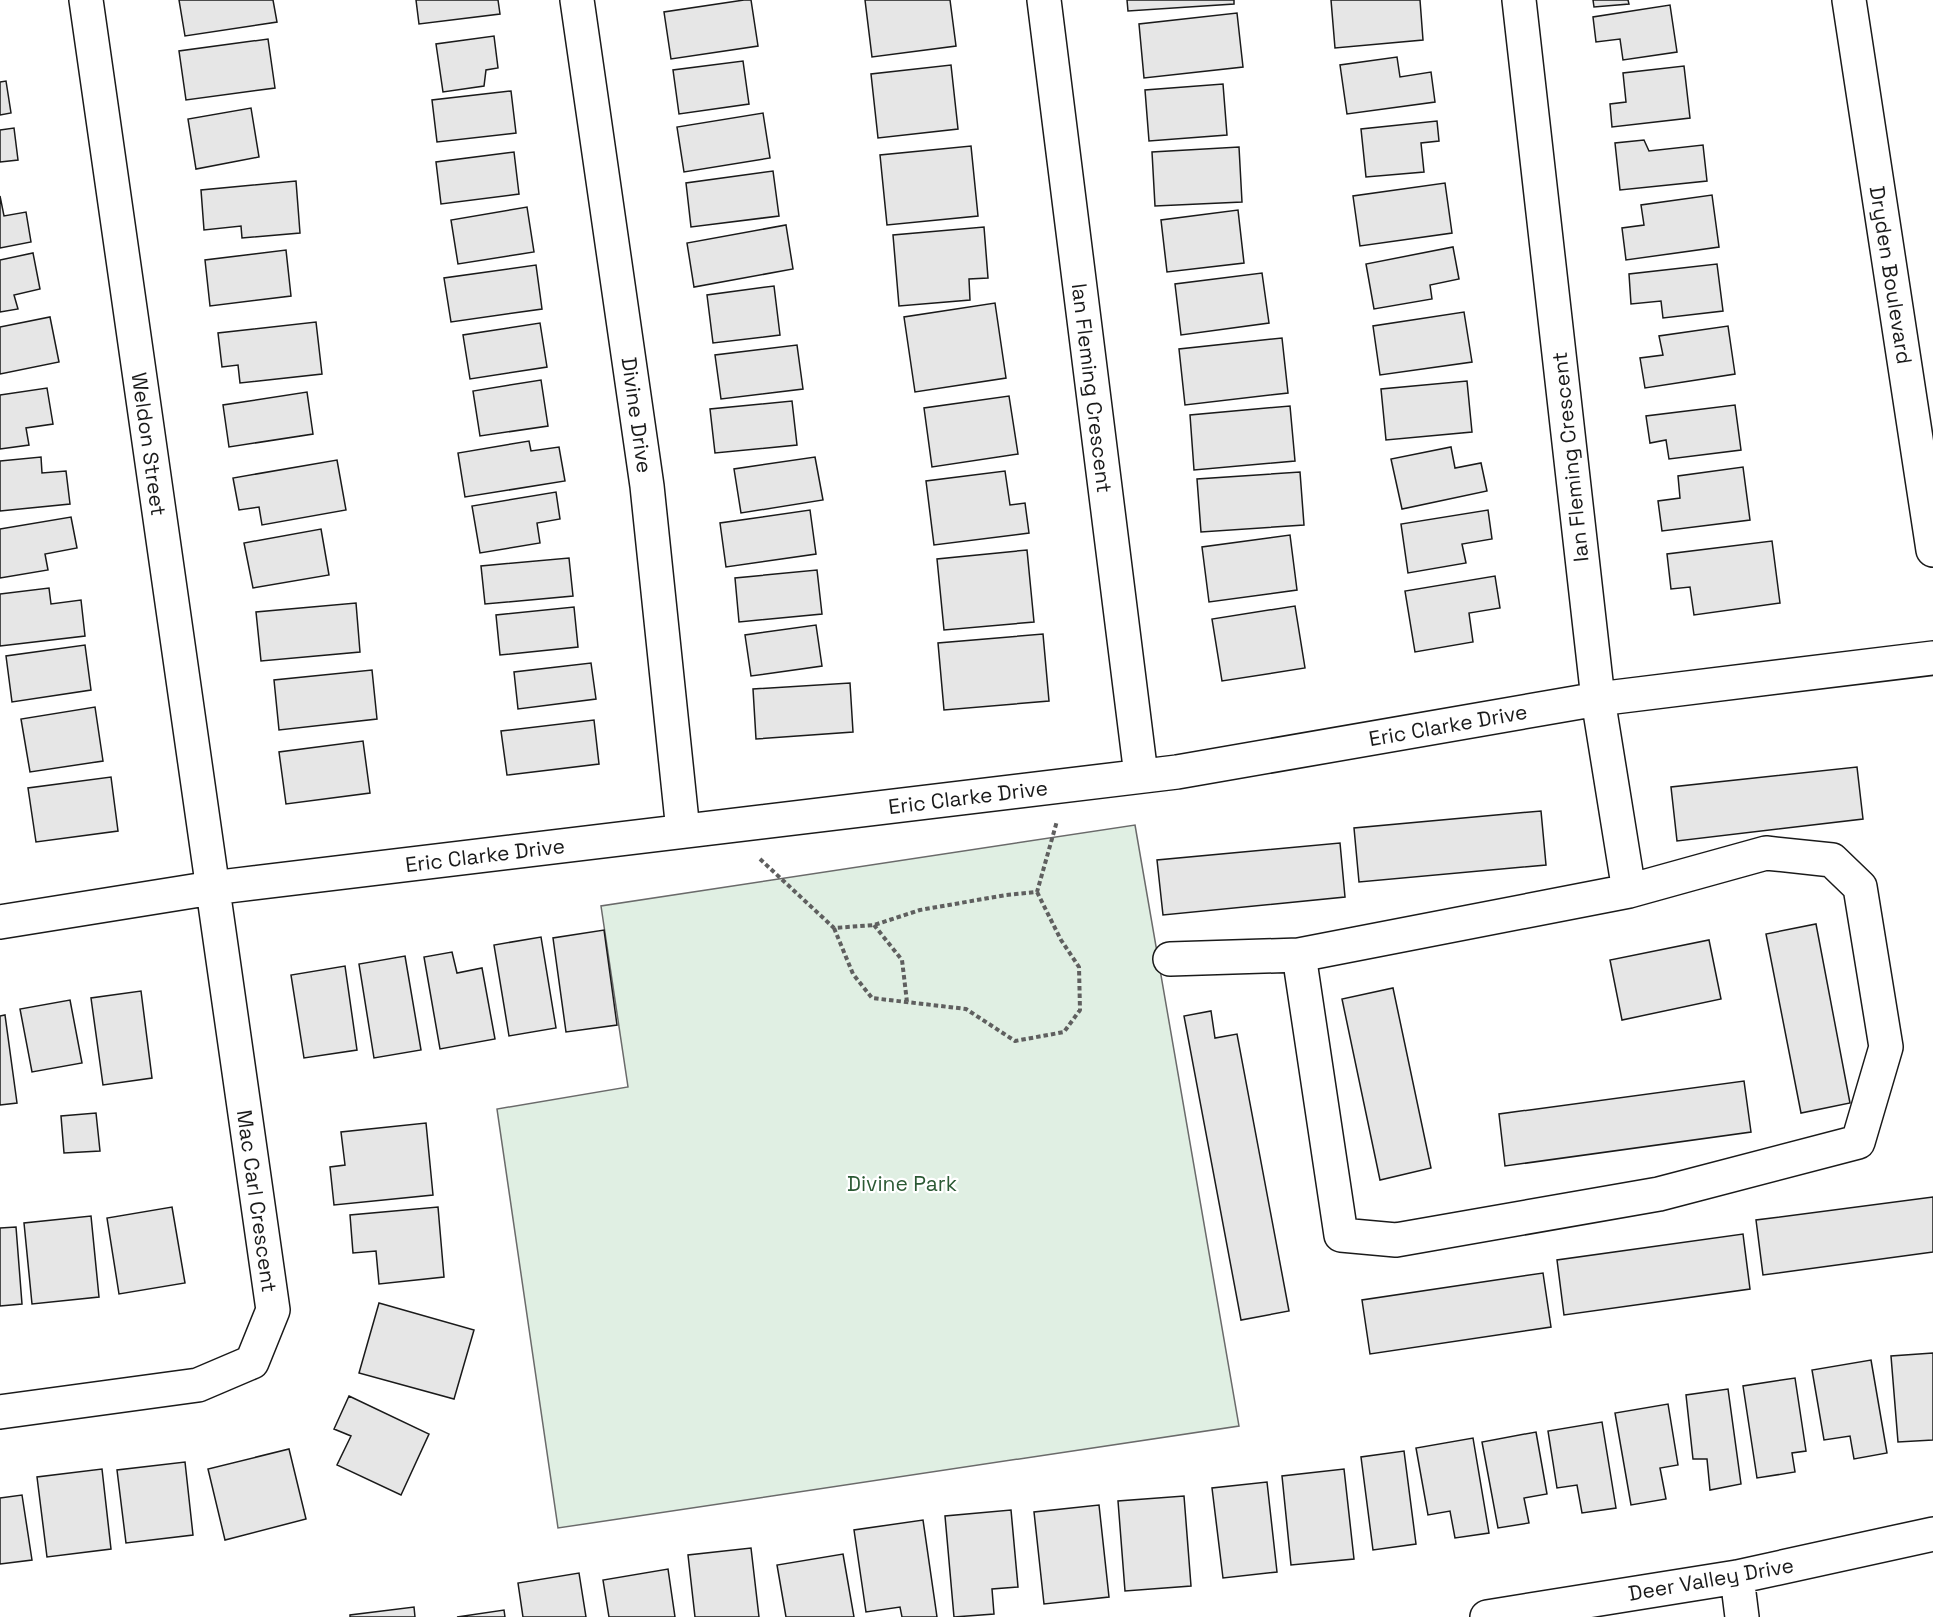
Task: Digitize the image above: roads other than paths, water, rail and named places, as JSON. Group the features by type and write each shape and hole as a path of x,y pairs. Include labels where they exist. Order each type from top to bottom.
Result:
{"street":[{"name":"Weldon Street","path":"86,0 212,888"},
{"name":"Divine Drive","path":"577,0 647,486 683,831"},
{"name":"Ian Fleming Crescent","path":"1044,0 1141,775"},
{"name":"Ian Fleming Crescent","path":"1519,0 1598,699 1629,891"},
{"name":"Dryden Boulevard","path":"1849,0 1933,550"},
{"name":"Eric Clarke Drive","path":"0,922 212,888 1188,770 1598,699 1933,658"},
{"path":"1170,959 1299,955 1629,891 1767,853 1832,860 1860,887 1886,1047 1858,1142 1659,1194 1396,1240 1341,1235 1299,955"},
{"name":"Mac Carl Crescent","path":"0,1412 198,1385 252,1362 273,1310 212,888"},
{"name":"Deer Valley Drive","path":"1487,1617 1737,1577 1933,1534"},
{"path":"1737,1577 1742,1617"}],"park label":[{"name":"Divine Park","path":"902,1183"}]}
